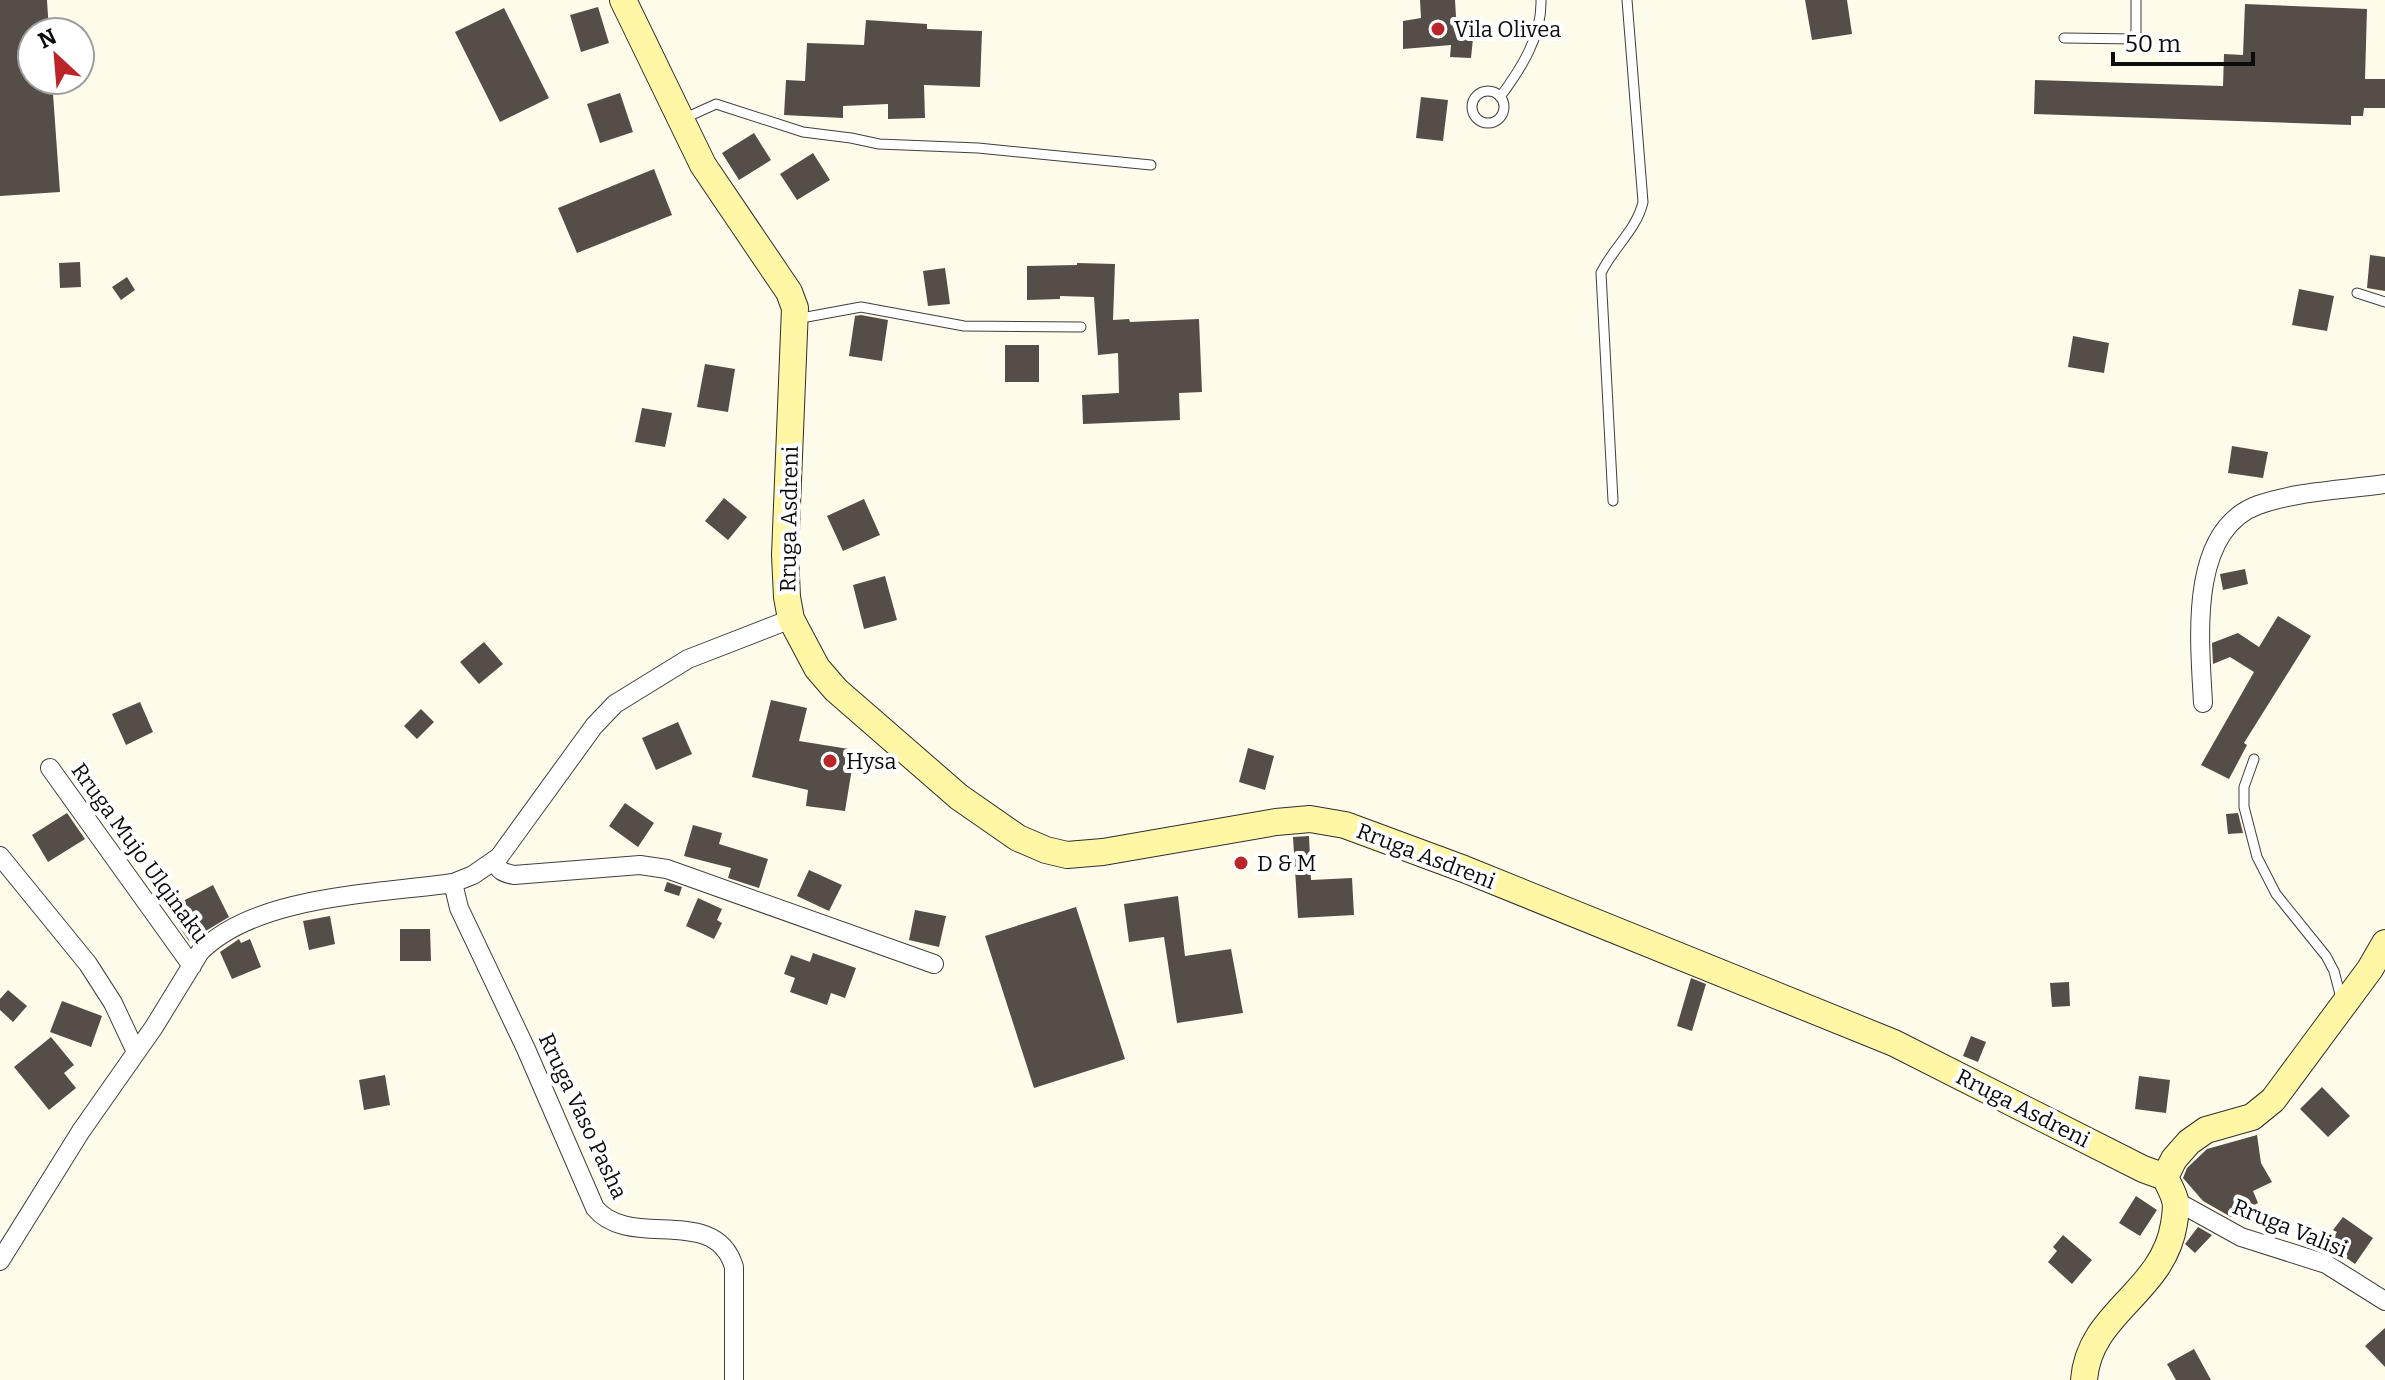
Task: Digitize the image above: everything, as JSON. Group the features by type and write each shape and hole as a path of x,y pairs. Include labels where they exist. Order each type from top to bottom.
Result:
{"street":[{"name":"Rruga Asdreni","path":"623,0 703,165 789,292 795,308 785,555 791,619 817,668 836,690 959,797 1018,838 1067,855 1103,852 1276,822 1310,819 1345,825 1464,869 1894,1043 2143,1169 2165,1177"},
{"path":"2203,703 2200,632 2208,563 2217,539 2233,520 2255,506 2284,498 2385,484"},
{"path":"453,883 495,861 594,726 615,704 688,659 791,619"},
{"name":"Rruga Mujo Ulqinaku","path":"50,768 192,966"},
{"path":"0,856 88,964 113,1003 136,1052"},
{"path":"495,861 504,873 514,875 640,865 667,869 934,964"},
{"name":"Rruga Mujo Ulqinaku","path":"0,1261 81,1131 210,942 276,910 453,883"},
{"name":"Rruga Vaso Pasha","path":"453,883 459,908 526,1049 595,1208 611,1222 698,1233 720,1242 729,1252 734,1267 734,1380"},
{"path":"2084,1380 2086,1361 2099,1333 2162,1262 2172,1236 2176,1201 2165,1177 2174,1159 2189,1142 2206,1130 2252,1117 2273,1100 2370,969 2385,943"},
{"name":"Rruga Valisi","path":"2176,1201 2241,1237 2326,1264 2385,1301"}],"lane":[{"path":"1500,97 1523,66 1541,16 1541,0"},
{"path":"1613,501 1601,273 1616,246 1635,225 1643,202 1627,0"},
{"path":"2064,38 2136,39 2136,0"},
{"path":"680,121 716,104 803,132 879,144 978,148 1151,165"},
{"path":"2357,293 2385,302"},
{"path":"796,319 861,307 964,326 1081,327"},
{"path":"2254,759 2244,787 2244,807 2257,857 2276,894 2326,956 2334,971 2343,1006"}],"building":[{"path":"0,0 47,0 48,16 16,16 16,96 53,96 60,192 0,196"},
{"name":"Vila Olivea","path":"1420,0 1455,0 1456,17 1475,19 1471,58 1450,57 1451,45 1403,49 1403,21 1421,18"},
{"path":"1805,0 1847,0 1852,34 1812,40"},
{"path":"2245,4 2367,9 2365,79 2385,79 2385,108 2364,108 2363,116 2351,116 2351,125 2034,114 2035,80 2223,86 2224,54 2243,55"},
{"path":"598,7 609,43 581,52 570,15"},
{"path":"504,8 549,98 500,122 455,32"},
{"path":"866,20 927,24 927,29 982,31 980,87 924,85 925,118 888,119 888,104 843,106 843,118 784,115 786,80 805,81 807,43 864,45"},
{"path":"620,93 633,132 600,143 587,104"},
{"path":"1421,97 1448,100 1443,141 1416,138"},
{"path":"754,133 771,160 739,180 722,153"},
{"path":"813,153 830,180 797,200 780,174"},
{"path":"654,169 672,215 577,253 558,208"},
{"path":"2370,255 2385,257 2385,291 2367,288"},
{"path":"80,262 81,287 60,288 59,263"},
{"path":"1115,264 1113,320 1199,319 1202,392 1179,393 1180,420 1083,424 1082,395 1119,393 1118,353 1098,355 1094,297 1060,296 1060,299 1027,300 1027,266"},
{"path":"945,268 950,304 928,306 923,271"},
{"path":"127,277 135,290 121,300 112,287"},
{"path":"2299,289 2334,296 2327,331 2292,325"},
{"path":"855,316 888,320 882,361 849,356"},
{"path":"2073,336 2109,343 2104,373 2068,367"},
{"path":"1005,345 1039,345 1039,382 1005,382"},
{"path":"705,364 735,369 728,412 697,407"},
{"path":"642,408 672,413 665,447 635,442"},
{"path":"2232,446 2268,452 2263,478 2228,473"},
{"path":"724,498 747,517 728,540 705,521"},
{"path":"864,499 880,535 843,551 827,516"},
{"path":"2245,569 2248,584 2223,590 2220,574"},
{"path":"885,576 897,620 864,629 853,585"},
{"path":"2278,616 2311,636 2244,743 2247,745 2229,779 2201,765 2254,672 2230,657 2213,664 2212,643 2238,633 2259,647"},
{"path":"484,642 503,664 479,684 460,662"},
{"path":"771,700 807,708 799,741 855,750 845,811 806,806 808,790 752,777"},
{"path":"140,702 153,732 126,745 112,714"},
{"path":"421,709 434,722 417,739 404,726"},
{"path":"678,722 692,754 656,770 642,738"},
{"path":"1248,748 1274,756 1265,790 1239,782"},
{"path":"625,803 654,823 638,847 609,826"},
{"path":"67,813 85,839 48,862 32,835"},
{"path":"2238,813 2243,833 2228,834 2226,814"},
{"path":"693,825 722,833 719,844 768,859 759,888 728,878 731,868 684,856"},
{"path":"1309,836 1311,880 1352,878 1354,915 1298,918 1293,837"},
{"path":"809,870 842,885 829,911 797,896"},
{"path":"667,882 682,887 679,896 664,891"},
{"path":"213,885 229,917 189,941 180,928 193,920 183,901"},
{"path":"1178,896 1185,956 1231,949 1243,1013 1177,1023 1164,937 1129,942 1124,904"},
{"path":"698,898 722,909 717,920 722,923 714,939 686,926"},
{"path":"1076,907 1125,1059 1034,1088 985,936"},
{"path":"915,910 946,916 939,947 909,940"},
{"path":"330,916 335,944 309,950 303,921"},
{"path":"400,929 430,929 431,961 400,961"},
{"path":"239,939 241,943 250,939 261,967 232,979 220,952"},
{"path":"813,953 856,968 845,998 831,993 827,1005 790,992 795,978 784,974 791,955 810,962"},
{"path":"1691,978 1706,984 1692,1031 1677,1026"},
{"path":"2069,982 2070,1006 2052,1007 2050,983"},
{"path":"8,990 27,1006 13,1022 0,1010 0,999"},
{"path":"62,1001 102,1016 91,1047 50,1032"},
{"path":"1971,1036 1986,1042 1978,1062 1963,1056"},
{"path":"51,1037 74,1065 64,1073 76,1088 49,1110 14,1067"},
{"path":"385,1075 390,1105 364,1110 359,1080"},
{"path":"2139,1076 2170,1080 2166,1113 2135,1109"},
{"path":"2322,1087 2350,1116 2328,1137 2300,1109"},
{"path":"2257,1135 2261,1163 2272,1182 2253,1191 2258,1203 2231,1217 2203,1201 2183,1178 2187,1168 2207,1149"},
{"path":"2136,1196 2157,1210 2140,1236 2119,1223"},
{"path":"2343,1217 2373,1238 2355,1264 2328,1245 2337,1232 2333,1230"},
{"path":"2198,1227 2212,1235 2195,1253 2185,1244"},
{"path":"2063,1235 2092,1260 2072,1284 2048,1262 2057,1251 2053,1247"},
{"path":"2385,1328 2385,1367 2365,1346"},
{"path":"2194,1349 2211,1380 2176,1380 2167,1364"}],"place":[{"name":"Vila Olivea","path":"1438,29"},
{"name":"Hysa","path":"830,761"},
{"name":"D & M","path":"1241,863"}]}
